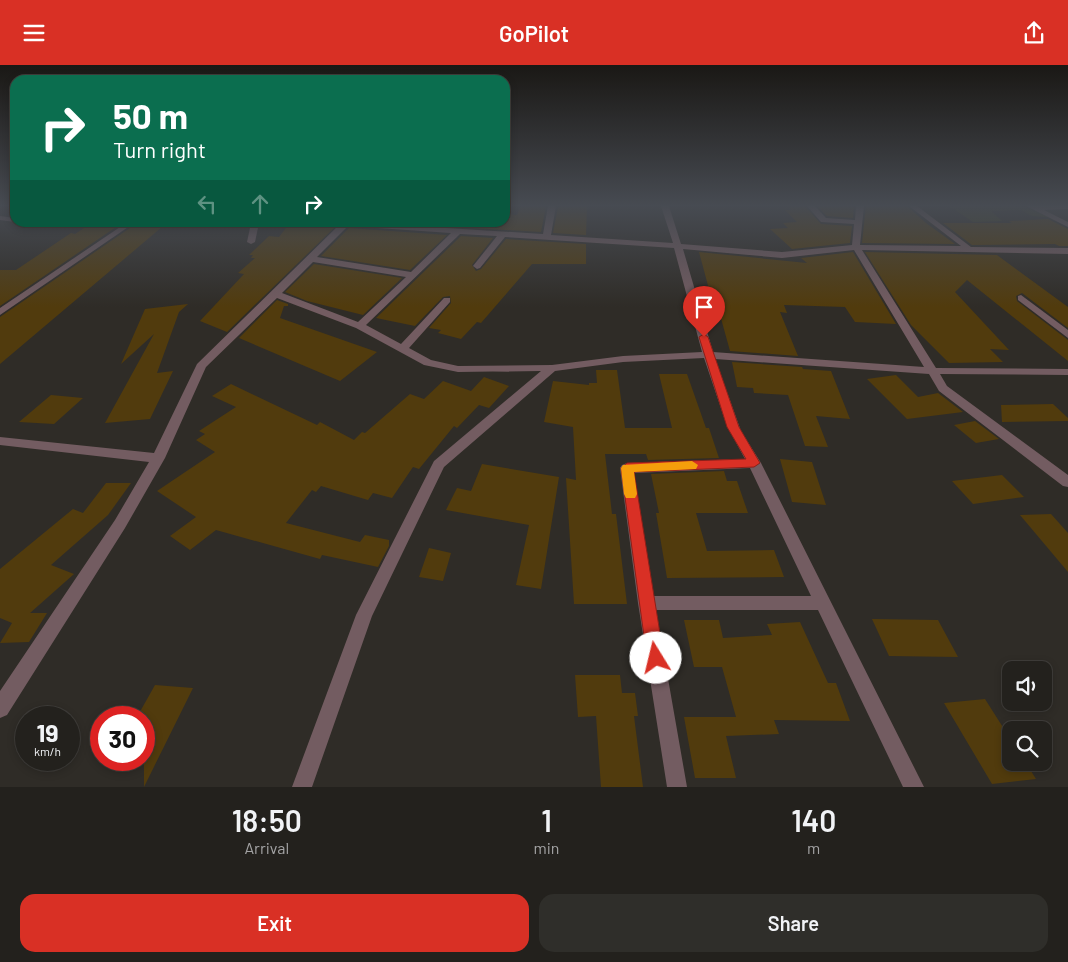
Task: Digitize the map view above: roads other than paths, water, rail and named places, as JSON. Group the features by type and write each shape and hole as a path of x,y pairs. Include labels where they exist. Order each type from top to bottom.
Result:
{"street":[{"path":"0,312 106,240"},
{"path":"0,708 120,524 158,458 201,366 330,240"},
{"path":"360,326 413,275 445,240"},
{"path":"477,266 498,240"},
{"path":"587,240 782,255 856,247 1068,251"},
{"path":"677,240 709,355 733,427 754,463 914,787"},
{"path":"857,240 856,247 943,388 1068,482"},
{"path":"957,240 969,249"},
{"path":"312,259 413,275"},
{"path":"276,294 360,326 428,363 458,369 552,368 622,359 709,355 934,371 1068,372"},
{"path":"1021,298 1068,335"},
{"path":"403,349 447,300"},
{"path":"302,787 364,615 439,464 552,368"},
{"path":"0,441 158,458"},
{"path":"677,787 646,603 627,468 754,463"},
{"path":"646,603 824,603"}]}
